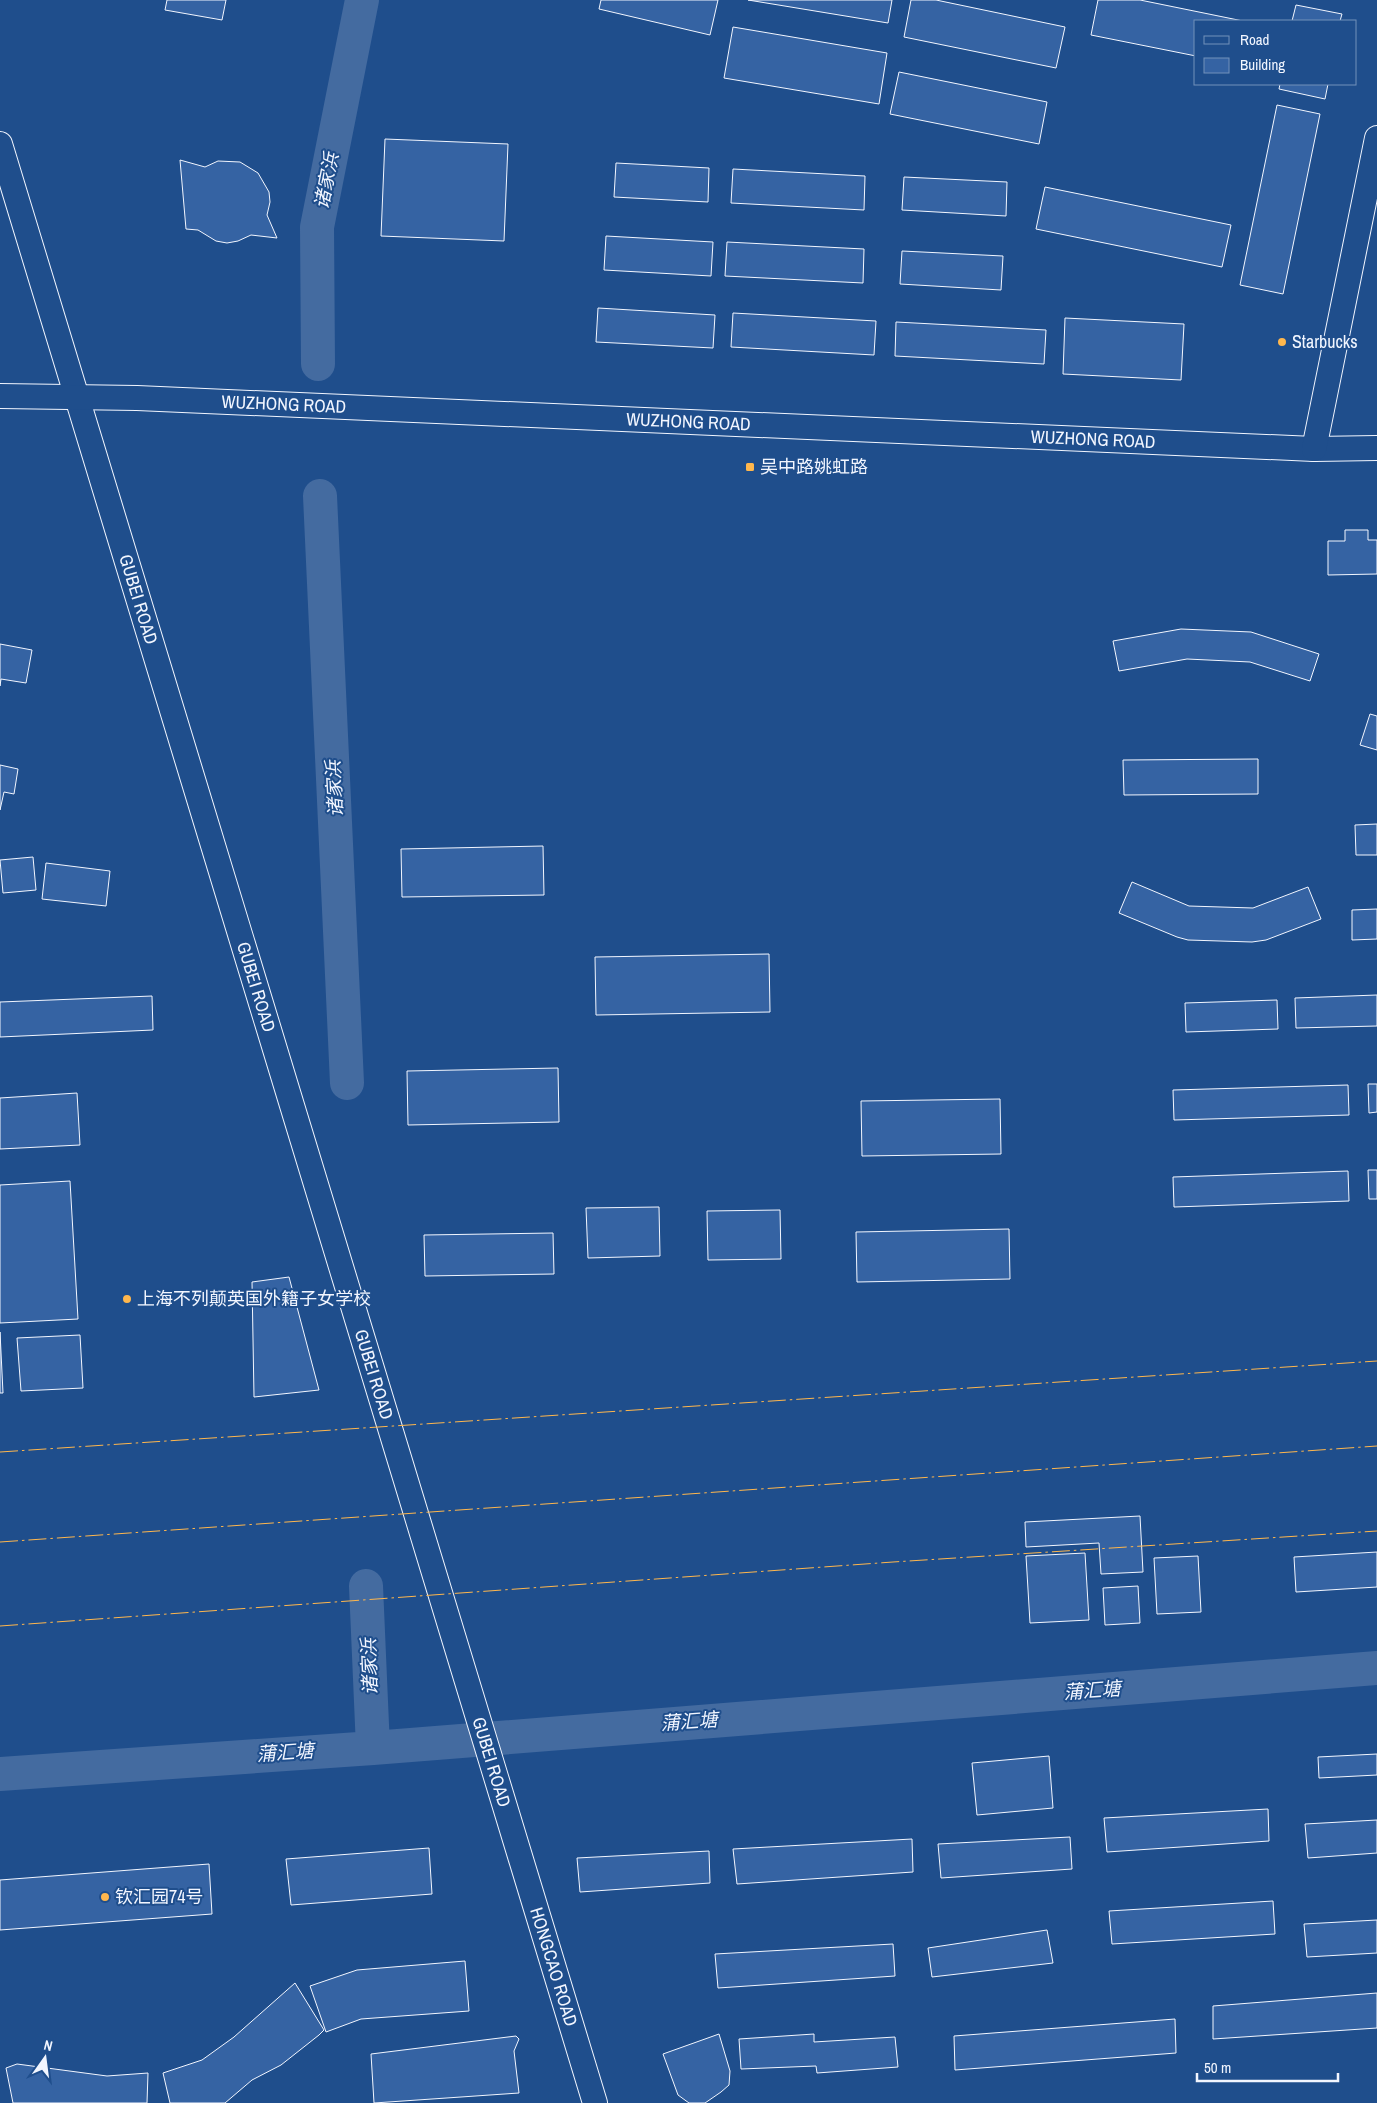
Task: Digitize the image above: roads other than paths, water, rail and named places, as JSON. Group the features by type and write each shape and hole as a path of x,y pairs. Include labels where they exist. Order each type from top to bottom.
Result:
{"main road":[{"path":"1314,449 1377,138"},
{"name":"GUBEI ROAD","path":"0,144 512,1831"},
{"name":"WUZHONG ROAD","path":"0,396 147,398 1314,449 1377,448"},
{"name":"HONGCAO ROAD","path":"512,1831 595,2103"}],"waterway":[{"name":"诸家浜","path":"318,364 317,227 362,0"},
{"name":"诸家浜","path":"320,496 347,1083"},
{"name":"诸家浜","path":"366,1586 373,1748"},
{"name":"蒲汇塘","path":"0,1774 373,1748 1377,1668"}],"place":[{"name":"Starbucks","path":"1282,342"},
{"name":"吴中路姚虹路","path":"750,467"},
{"name":"上海不列颠英国外籍子女学校","path":"127,1299"},
{"name":"钦汇园74号","path":"105,1897"}]}
